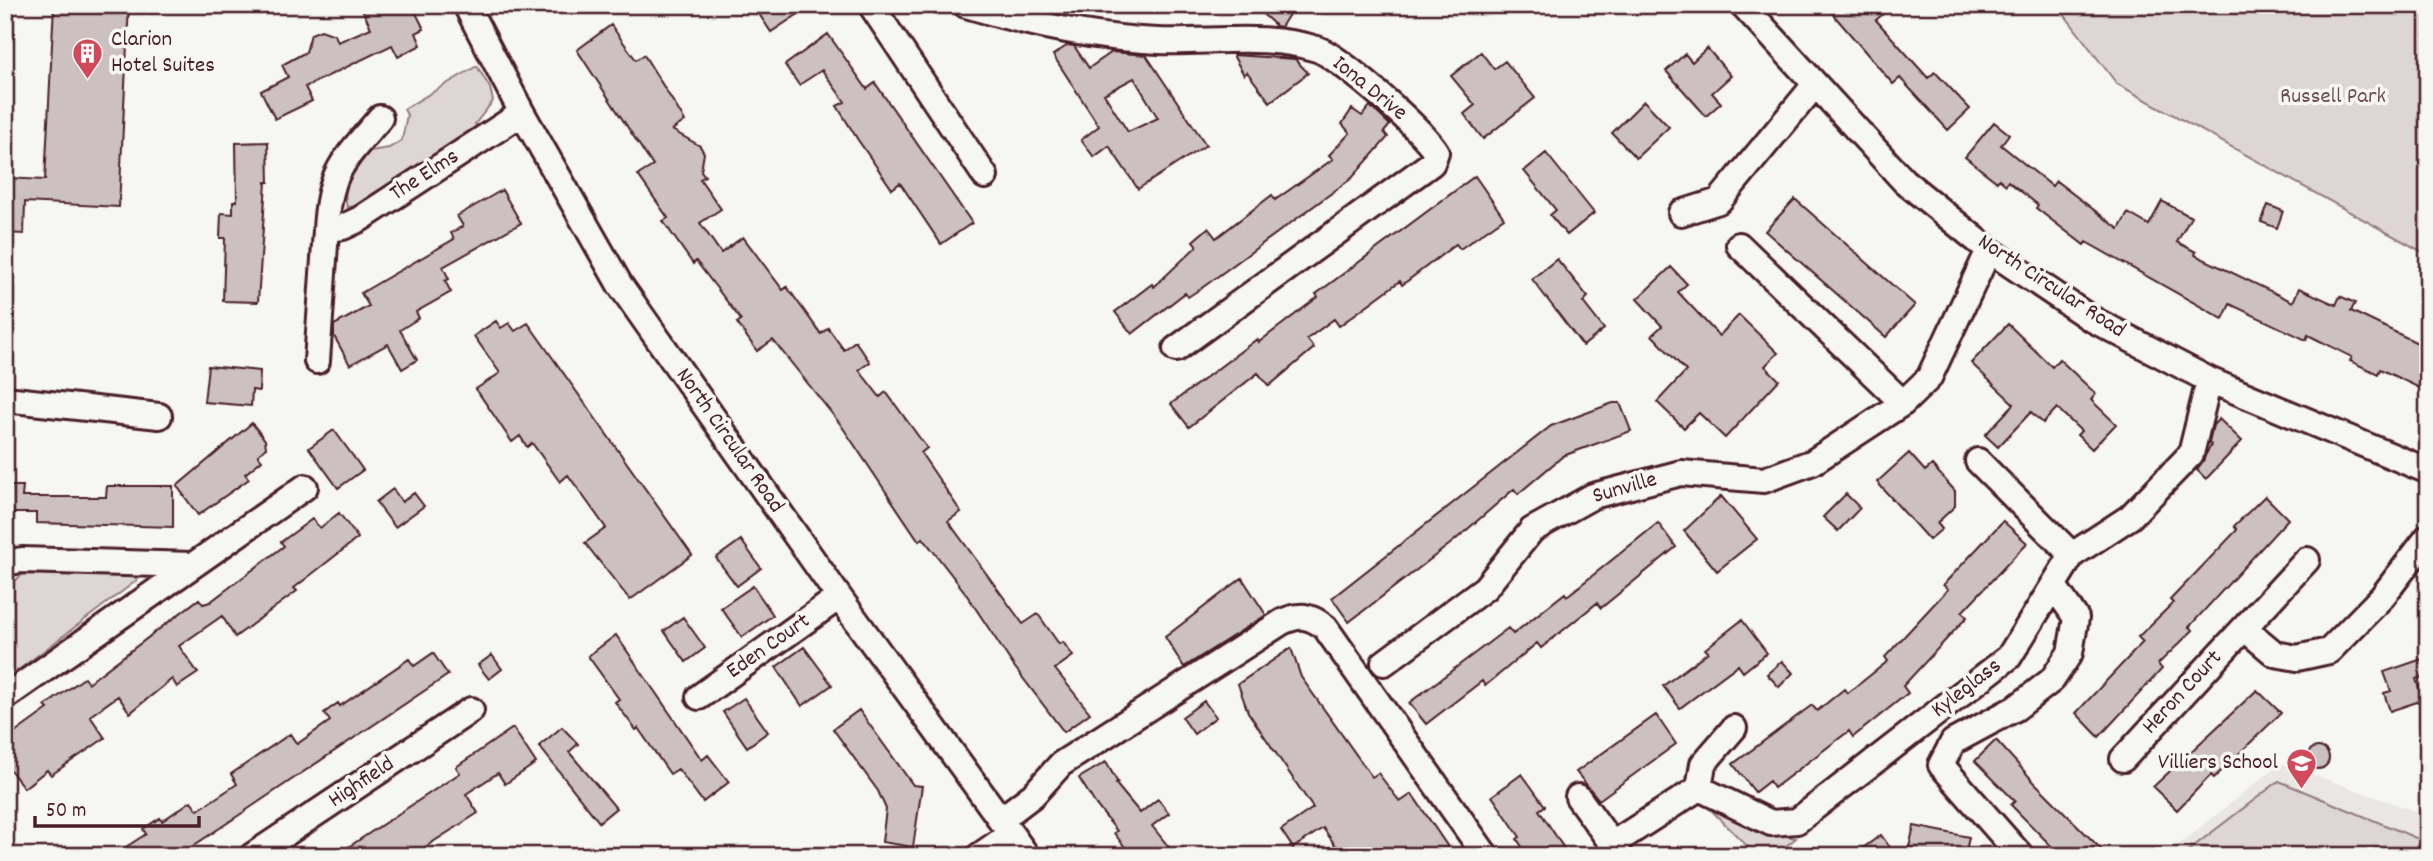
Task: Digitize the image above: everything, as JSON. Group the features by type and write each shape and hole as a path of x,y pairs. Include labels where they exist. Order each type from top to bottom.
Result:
{"street":[{"name":"North Circular Road","path":"466,5 522,113 620,285 839,597 1027,856"},
{"path":"871,5 985,176"},
{"name":"Iona Drive","path":"966,5 1097,36 1157,41 1289,43 1319,49 1377,92 1429,139 1436,152 1432,163 1176,349"},
{"name":"North Circular Road","path":"1743,5 1814,86 1904,181 1989,250 2090,317 2208,380 2428,471"},
{"path":"1681,213 1719,201 1814,86"},
{"name":"The Elms","path":"326,230 343,227 360,219 522,113"},
{"path":"317,361 328,193 339,167 380,118"},
{"path":"1739,245 1903,403"},
{"name":"Sunville","path":"1384,663 1485,588 1532,530 1593,496 1681,473 1764,480 1813,462 1903,403 1929,378 1989,250"},
{"name":"Kyleglass","path":"1699,788 1771,823 1797,821 2009,657 2071,555 2130,517 2191,454 2208,380"},
{"path":"5,399 159,416"},
{"path":"1978,461 2071,555"},
{"path":"5,696 305,487"},
{"path":"2244,628 2275,654 2297,659 2329,651 2382,597 2428,537"},
{"path":"5,563 22,560 193,565"},
{"name":"Heron Court","path":"2123,759 2307,560"},
{"path":"2021,856 1941,765 1953,742 2016,708 2052,680 2070,653 2076,618 2054,586"},
{"name":"Eden Court","path":"699,697 839,597"},
{"path":"979,856 1060,764 1282,621 1299,615 1314,618 1325,627 1486,856"},
{"name":"Highfield","path":"252,856 471,710"},
{"path":"1578,797 1616,850 1699,788 1703,764 1734,728"}],"shaded area":[{"name":"Villiers School","path":"2281,763 2428,816 2428,856 2165,856"}],"green space":[{"name":"Russell Park","path":"2057,5 2428,5 2428,255 2117,84"},
{"path":"477,66 490,88 493,101 475,124 483,129 360,206 347,207 345,199 348,184 370,151 389,148 402,140 407,115 404,109"},
{"path":"74,569 138,575 136,581 5,680 5,616 12,582 24,574 73,575"},
{"name":"Villiers School","path":"2279,781 2421,840 2425,856 2181,856"},
{"path":"1710,809 1757,830 1796,838 1774,856 1757,856"}],"building":[{"name":"Clarion Hotel Suites","path":"54,5 129,5 119,207 25,202 24,234 5,233 5,178 45,180"},
{"path":"360,5 412,5 424,29 416,33 421,45 398,57 392,45 305,87 312,101 275,119 261,91 288,77 282,65 306,52 311,34 321,30 335,35 338,42 371,28"},
{"path":"753,5 812,5 771,32"},
{"path":"1253,5 1295,5 1281,27 1276,26"},
{"path":"1825,5 1893,5 1876,20 1928,78 1935,72 1970,109 1948,130 1900,78 1893,84"},
{"path":"611,25 636,60 644,55 685,121 672,130 700,146 704,153 701,171 705,176 700,179 721,209 700,223 721,253 743,237 783,290 787,287 821,334 828,328 844,350 855,341 870,362 859,370 880,397 886,392 927,448 921,453 961,512 948,521 1023,624 1038,614 1059,644 1063,642 1073,656 1055,669 1090,713 1064,732 1013,665 964,591 923,538 919,541 841,425 773,340 757,351 737,323 741,320 696,261 693,264 663,221 668,218 638,175 653,166 577,50"},
{"path":"828,34 867,89 875,83 972,223 941,244 900,183 892,189 858,140 837,106 845,102 822,70 799,85 785,65"},
{"path":"1068,45 1074,46 1089,68 1112,52 1146,55 1206,145 1138,189 1109,146 1094,157 1081,140 1099,126 1053,55","holes":["1134,78 1158,118 1128,132 1104,94"]},
{"path":"1707,48 1731,76 1712,93 1721,103 1706,116 1666,71 1685,54 1692,62"},
{"path":"1481,52 1494,69 1505,61 1535,98 1483,139 1464,114 1475,105 1451,76"},
{"path":"1233,55 1295,59 1308,73 1270,102 1247,72 1244,75"},
{"path":"1644,101 1669,127 1636,158 1612,133"},
{"path":"1370,106 1390,125 1384,132 1388,137 1352,178 1206,285 1188,297 1185,293 1132,334 1115,312 1152,284 1154,287 1197,246 1193,241 1208,228 1216,238 1272,195 1275,200 1333,159 1329,155 1350,133 1342,124 1352,109 1362,116"},
{"path":"1994,122 2009,134 2001,145 2052,186 2056,181 2119,229 2128,213 2149,225 2162,201 2191,217 2177,242 2196,252 2195,255 2293,302 2299,288 2336,305 2340,296 2355,303 2351,311 2428,348 2428,392 2380,369 2378,374 2350,361 2352,357 2308,335 2306,340 2230,304 2223,319 2086,242 2084,245 2036,208 2038,205 2008,181 2006,185 1999,179 1997,182 1965,157"},
{"path":"268,142 269,182 266,182 258,302 223,301 225,238 220,238 221,213 233,214 233,201 237,201 236,143"},
{"path":"1546,153 1594,213 1567,235 1550,215 1556,210 1524,171"},
{"path":"1475,176 1504,218 1460,249 1456,244 1402,285 1400,281 1339,326 1334,319 1307,339 1314,348 1269,386 1258,373 1189,427 1171,404 1257,339 1259,342 1318,297 1316,294"},
{"path":"502,190 521,223 443,267 449,279 445,281 451,292 416,312 419,318 400,330 417,360 402,369 388,344 350,365 334,336 334,325 369,306 361,293 454,239 451,233 463,226 457,216"},
{"path":"1795,199 1915,305 1886,337 1765,231"},
{"path":"2268,205 2283,211 2277,228 2261,222"},
{"path":"1557,259 1588,297 1583,302 1604,329 1583,346 1532,279"},
{"path":"1671,267 1687,284 1678,292 1719,336 1739,315 1778,353 1765,366 1779,380 1725,438 1699,413 1684,428 1657,402 1686,371 1652,335 1662,326 1637,299"},
{"path":"496,321 501,328 509,323 515,331 528,323 692,555 630,600 585,543 606,528 568,475 560,482 532,443 527,447 520,436 512,442 476,389 500,373 474,336"},
{"path":"2008,324 2052,367 2059,359 2096,394 2091,400 2116,424 2092,449 2077,435 2081,431 2057,408 2043,423 2031,412 1998,447 1985,435 2014,404 1971,363"},
{"path":"208,366 260,371 259,391 252,390 251,406 204,402"},
{"path":"1613,403 1620,403 1631,431 1563,456 1518,494 1514,489 1454,541 1349,622 1332,598 1551,426"},
{"path":"2219,419 2242,441 2206,479 2197,470 2211,445 2209,442 2213,425"},
{"path":"252,423 265,440 266,448 258,455 262,460 245,474 249,479 198,515 177,486"},
{"path":"334,430 363,470 338,488 309,448"},
{"path":"1909,453 1925,471 1932,465 1955,491 1955,506 1937,523 1942,529 1929,540 1877,482"},
{"path":"5,486 23,486 22,497 106,497 107,486 173,486 173,527 36,523 36,513 5,513"},
{"path":"393,489 402,502 414,493 424,506 395,527 376,502"},
{"path":"1846,494 1860,508 1838,531 1823,517"},
{"path":"1721,496 1757,539 1717,571 1684,531"},
{"path":"2265,496 2288,519 2189,627 2193,630 2158,664 2162,669 2099,737 2076,713 2143,642 2138,637 2173,603 2170,600 2237,530 2234,526"},
{"path":"339,513 358,538 294,588 297,591 235,637 222,616 179,646 198,673 177,687 172,679 130,713 118,696 90,716 105,738 51,775 47,770 24,788 5,763 5,740 48,709 45,706 84,678 88,683 199,599 203,604 210,602 284,546 281,542 312,519 320,528"},
{"path":"2003,521 2027,543 1962,612 1967,617 1903,686 1908,693 1853,737 1849,731 1774,788 1769,781 1755,792 1733,764 1812,705 1817,711 1844,689 1848,693 1888,661 1885,657 1948,589 1943,585"},
{"path":"1658,523 1676,547 1601,608 1597,603 1541,648 1537,643 1485,686 1482,681 1426,724 1409,703 1508,628 1513,634 1565,593 1567,596"},
{"path":"741,540 761,568 737,586 716,558"},
{"path":"1242,578 1266,615 1184,667 1165,637"},
{"path":"753,586 773,615 742,637 721,608"},
{"path":"683,617 705,648 686,662 664,631"},
{"path":"1742,620 1767,653 1743,672 1738,665 1680,708 1663,686 1708,652 1705,649"},
{"path":"616,635 702,760 708,755 729,782 703,802 678,769 670,774 638,728 636,730 615,702 619,699 588,656"},
{"path":"804,647 832,685 802,706 776,667"},
{"path":"1291,648 1301,677 1372,777 1378,773 1400,802 1412,794 1454,856 1343,856 1323,828 1293,848 1281,830 1313,808 1248,712 1238,684"},
{"path":"433,653 448,675 178,856 112,856 146,834 143,829 160,818 162,821 191,801 198,810 237,784 231,774 290,734 297,744 330,721 324,713 338,703 340,706 409,659 414,666"},
{"path":"492,655 502,669 489,679 478,665"},
{"path":"2428,657 2428,675 2416,679 2423,700 2390,711 2384,693 2391,691 2384,672"},
{"path":"1782,661 1793,673 1779,687 1767,674"},
{"path":"2257,690 2281,713 2214,778 2211,775 2177,810 2153,787"},
{"path":"744,698 768,732 747,747 723,712"},
{"path":"1204,701 1216,717 1194,734 1182,717"},
{"path":"859,710 913,785 922,786 913,847 882,842 886,809 878,791 833,729"},
{"path":"1656,715 1676,744 1599,800 1576,772"},
{"path":"562,727 578,744 569,752 616,808 599,822 539,746"},
{"path":"513,728 536,763 505,784 498,773 466,794 478,813 411,856 335,856 460,773 456,767"},
{"path":"1996,740 2108,856 2061,856 2011,805 2015,801 1975,761"},
{"path":"2318,747 2326,750 2329,758 2326,766 2318,769 2310,766 2307,758 2310,750"},
{"path":"1106,762 1118,783 1116,784 1140,813 1158,799 1169,813 1152,826 1176,856 1132,856 1114,833 1117,831 1079,778"},
{"path":"1522,774 1545,806 1539,810 1565,850 1555,856 1528,856 1517,839 1520,837 1492,796"},
{"path":"1914,826 1969,837 1965,856 1907,856"},
{"path":"1881,835 1896,856 1852,856"}],"place":[{"name":"Clarion Hotel Suites","path":"88,80"},
{"name":"Villiers School","path":"2301,790"}]}
